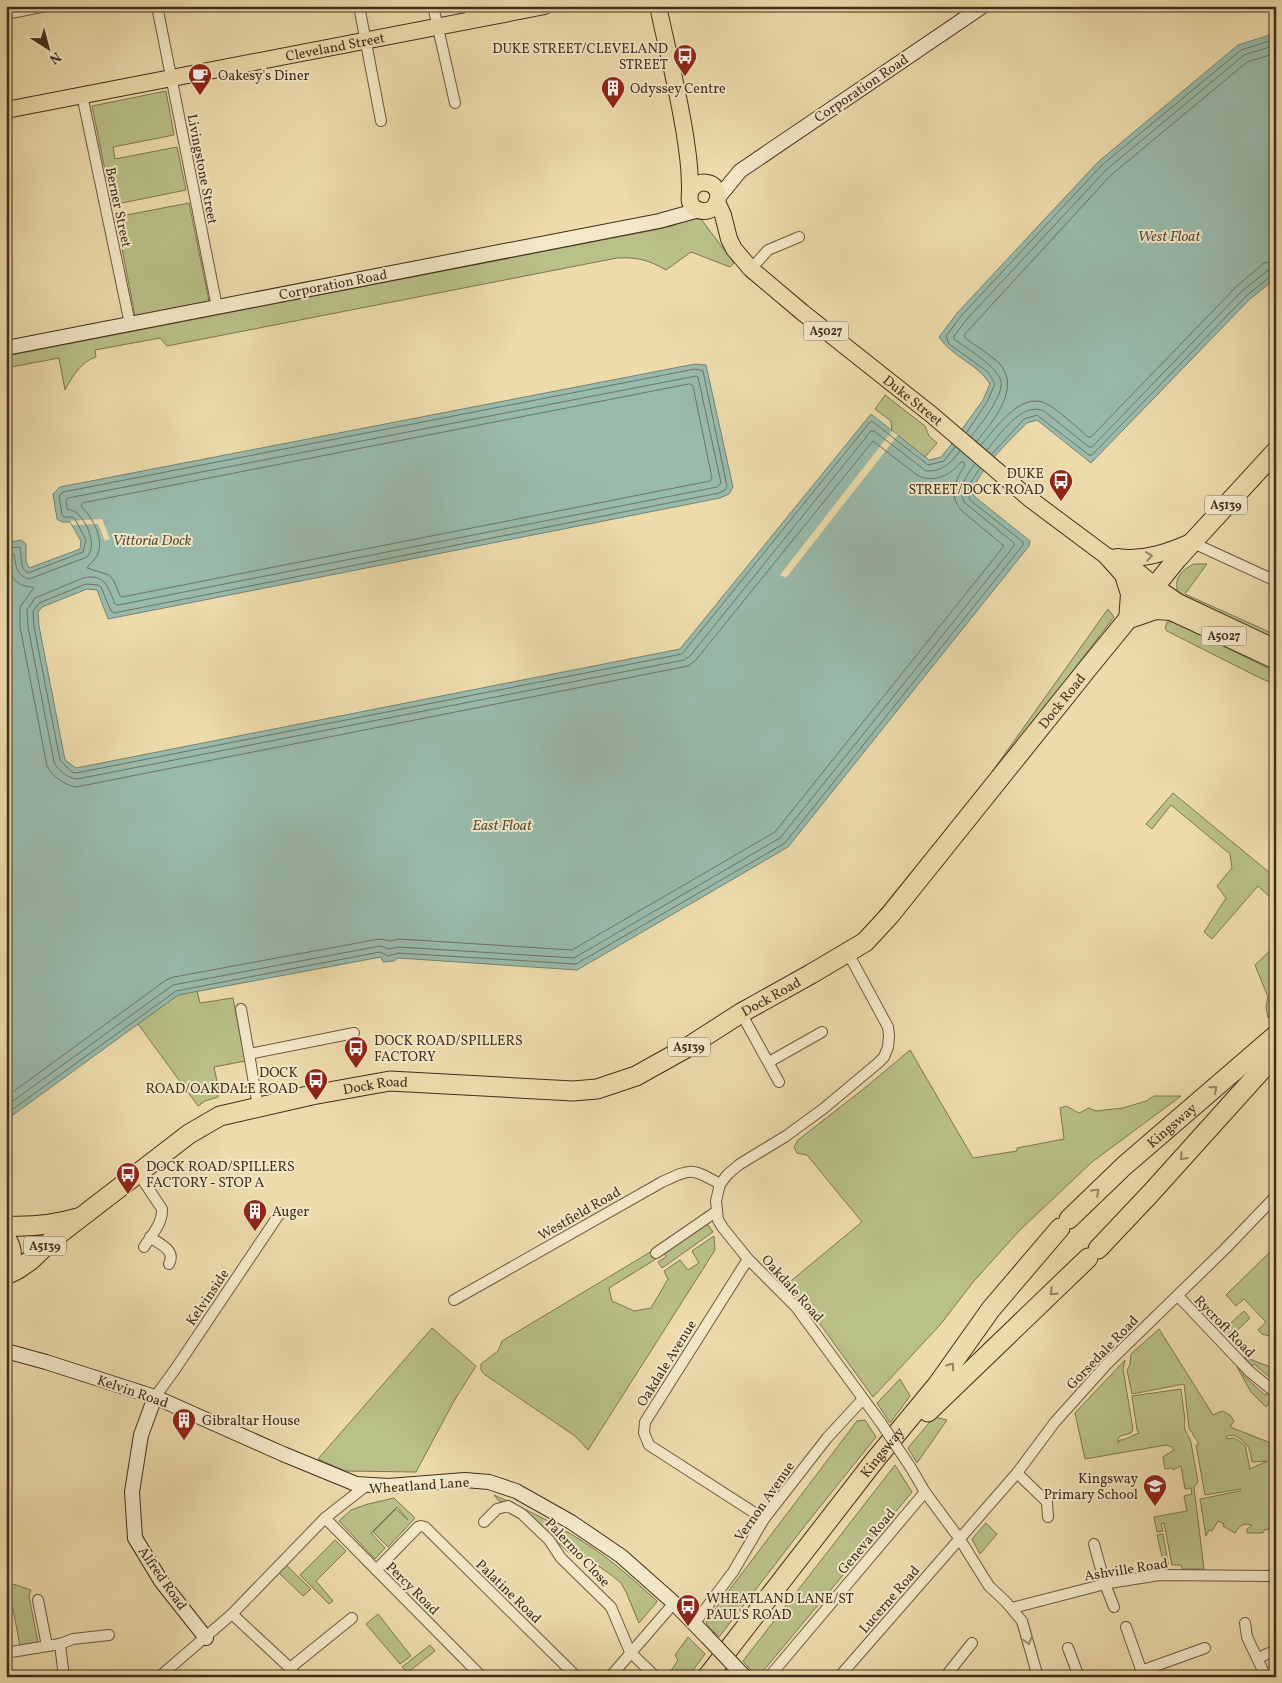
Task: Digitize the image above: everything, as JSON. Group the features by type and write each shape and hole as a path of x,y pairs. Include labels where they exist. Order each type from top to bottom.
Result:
{"highway":[{"name":"Dock Road","path":"6,1274 18,1269 31,1260 54,1238 138,1173 190,1134 220,1116 258,1106 390,1081 573,1091 597,1089 636,1076 865,942 890,915 1191,542 1276,452"},
{"path":"1231,1074 1276,1023"},
{"name":"Kingsway","path":"707,1677 870,1467 937,1385 991,1309 1064,1224 1124,1166 1276,1035"},
{"name":"Kingsway","path":"721,1677 930,1410 1093,1253 1150,1194 1276,1054"},
{"path":"1245,1088 1276,1065"},
{"name":"Dock Road","path":"6,1226 23,1227 64,1222 83,1216"},
{"path":"6,1238 11,1247 12,1254 10,1266 6,1274"}],"main road":[{"name":"Cleveland Street","path":"6,110 437,27 470,13 545,6"},
{"path":"658,6 688,150 689,194 692,206 701,211 712,209 718,200 716,189 707,183 688,150"},
{"name":"Corporation Road","path":"707,183 740,171 983,6"},
{"name":"Corporation Road","path":"718,200 740,171"},
{"path":"689,194 695,185 707,183"},
{"name":"Corporation Road","path":"659,221 689,194"},
{"name":"Duke Street","path":"718,200 729,239 734,249 751,269 932,415 1030,499 1105,555 1123,575 1151,591"},
{"name":"Corporation Road","path":"6,348 659,221 701,211"},
{"name":"Duke Street","path":"701,211 729,239"},
{"path":"1105,555 1128,558 1153,556 1191,542"},
{"name":"Duke Street","path":"1105,555 1132,566 1151,591"},
{"path":"1123,575 1129,594 1126,621 1175,607 1172,584 1177,559"},
{"name":"A5027","path":"1151,591 1175,607 1276,661"},
{"name":"A5027","path":"1175,607 1276,648"},
{"name":"Kelvin Road","path":"6,1351 156,1397 306,1464 356,1484 367,1485"},
{"name":"Alfred Road","path":"156,1397 141,1435 132,1492 135,1538 161,1581 206,1638"},
{"name":"Wheatland Lane","path":"367,1485 388,1486 465,1480 489,1482 516,1491 571,1522 620,1556 674,1603 745,1677"}],"street":[{"path":"6,14 46,6"},
{"name":"Livingstone Street","path":"156,6 217,307"},
{"path":"359,6 381,120"},
{"path":"433,6 456,103"},
{"name":"Berner Street","path":"82,96 130,324"},
{"path":"751,269 768,250 799,237"},
{"path":"1191,542 1276,581"},
{"path":"720,1184 740,1164 786,1136 823,1109 884,1057 890,1036 888,1027 848,952"},
{"path":"241,1009 258,1106"},
{"path":"742,1013 779,1082"},
{"path":"769,1062 822,1032"},
{"path":"248,1054 354,1034"},
{"name":"Westfield Road","path":"454,1300 684,1171 693,1171 720,1184"},
{"path":"138,1173 162,1209 163,1215 144,1247"},
{"name":"Oakdale Road","path":"720,1184 717,1192 717,1211 718,1220 723,1228 748,1259 796,1307 881,1423 925,1492 959,1538 989,1586 1012,1608 1022,1621 1038,1677"},
{"name":"Gorsedale Road","path":"959,1538 1017,1473 1055,1422 1107,1364 1225,1250 1276,1196"},
{"path":"656,1253 717,1211"},
{"name":"Kelvinside","path":"156,1397 280,1213"},
{"path":"150,1237 172,1254 172,1259 168,1264"},
{"name":"Oakdale Avenue","path":"748,1259 645,1422 644,1433 649,1445 764,1519"},
{"name":"Rycroft Road","path":"1178,1296 1249,1371 1276,1393"},
{"name":"Vernon Avenue","path":"694,1624 733,1572 764,1519 827,1438 863,1399"},
{"path":"1017,1473 1047,1502 1048,1517"},
{"name":"Wheatland Lane","path":"159,1677 232,1614 325,1518 367,1485"},
{"name":"Geneva Road","path":"769,1677 925,1492"},
{"name":"Palermo Close","path":"484,1522 497,1509 508,1506 522,1514 549,1540 561,1558 610,1607 630,1652"},
{"name":"Percy Road","path":"325,1518 482,1677"},
{"name":"Palatine Road","path":"376,1570 421,1526 425,1527 577,1677"},
{"name":"Lucerne Road","path":"839,1677 959,1538"},
{"path":"1094,1544 1105,1584 1114,1607"},
{"name":"Ashville Road","path":"1012,1608 1105,1584 1164,1575 1276,1576"},
{"path":"38,1600 47,1646"},
{"path":"610,1677 674,1603"},
{"path":"232,1614 290,1668 297,1677"},
{"path":"290,1668 352,1618"},
{"path":"1245,1623 1247,1637 1266,1677"},
{"path":"1126,1627 1142,1674 1205,1648"},
{"path":"11,1652 60,1644 73,1639 109,1636"},
{"path":"945,1677 972,1643"},
{"path":"60,1644 64,1677"},
{"path":"1068,1648 1079,1677"},
{"path":"1258,1658 1276,1650"},
{"path":"630,1652 656,1677"}],"green space":[{"path":"166,91 174,135 113,147 115,159 177,147 186,190 112,205 92,106"},
{"path":"189,203 209,301 135,316 116,217"},
{"path":"693,218 701,219 734,263 730,267 691,252 666,270 643,260 617,258 167,346 160,338 95,350 96,357 81,366 65,390 59,358 6,368 6,356 654,230"},
{"path":"885,395 925,426 929,436 937,443 925,457 892,431 891,421 875,409"},
{"path":"1194,564 1207,564 1185,594 1276,635 1276,644 1180,597 1177,586 1178,578 1184,570"},
{"path":"1108,609 1114,617 989,781 871,926 869,924 987,779"},
{"path":"1167,622 1174,622 1276,672 1276,684 1262,679 1167,631 1165,628"},
{"path":"1173,793 1276,878 1276,903 1258,886 1212,939 1204,932 1226,898 1217,886 1232,868 1230,854 1171,805 1152,829 1146,824"},
{"path":"1276,945 1276,1010 1268,1018 1266,1007 1268,997 1255,965"},
{"path":"197,991 200,1003 233,998 245,1061 214,1067 219,1091 250,1087 218,1094 218,1097 205,1101 198,1106 138,1024 178,995"},
{"path":"910,1050 973,1158 1017,1151 1017,1148 1064,1139 1060,1108 1066,1106 1079,1113 1089,1108 1096,1111 1123,1108 1146,1101 1154,1096 1181,1096 1092,1162 1020,1230 974,1281 940,1325 873,1397 817,1320 786,1285 862,1222 807,1155 797,1153 794,1147 798,1140"},
{"path":"705,1225 708,1225 713,1232 662,1268 658,1262 666,1257 664,1252"},
{"path":"714,1236 715,1250 588,1450 575,1436 484,1374 481,1370 481,1364 498,1351 502,1341 652,1251 656,1259 609,1288 612,1301 634,1311 651,1308 668,1279 664,1271 680,1260 688,1270 699,1263 692,1251"},
{"path":"1276,1246 1276,1338 1262,1334 1258,1330 1266,1322 1244,1299 1236,1306 1226,1295"},
{"path":"1244,1311 1250,1318 1229,1338 1222,1331"},
{"path":"432,1328 476,1366 454,1401 416,1472 345,1471 318,1459"},
{"path":"1159,1329 1213,1415 1222,1411 1230,1415 1234,1421 1230,1427 1276,1445 1276,1524 1272,1522 1268,1530 1265,1529 1263,1533 1247,1533 1247,1529 1252,1525 1246,1524 1240,1526 1235,1533 1218,1521 1212,1531 1209,1530 1206,1536 1200,1499 1240,1491 1241,1489 1205,1495 1196,1445 1199,1444 1189,1428 1184,1384 1132,1394 1127,1370 1130,1365 1131,1354","holes":["1234,1435 1248,1446 1252,1462 1267,1461 1250,1469 1245,1445 1234,1438 1227,1439 1226,1436"]},
{"path":"1244,1357 1268,1366 1276,1372 1276,1387 1271,1383 1273,1380 1254,1364 1252,1366"},
{"path":"1125,1360 1123,1369 1133,1429 1131,1433 1120,1436 1118,1443 1120,1440 1139,1433 1132,1396 1181,1389 1185,1420 1184,1427 1191,1443 1198,1482 1194,1487 1204,1569 1182,1569 1181,1565 1172,1565 1164,1523 1161,1524 1163,1531 1157,1532 1154,1517 1187,1511 1184,1496 1192,1494 1191,1488 1185,1489 1181,1466 1173,1470 1171,1468 1165,1469 1163,1457 1174,1450 1172,1447 1166,1445 1085,1459 1075,1413"},
{"path":"1237,1367 1265,1395 1268,1393 1273,1398 1266,1407 1251,1392"},
{"path":"900,1379 910,1396 890,1423 877,1403"},
{"path":"934,1417 947,1420 917,1463 908,1448"},
{"path":"865,1420 876,1437 719,1637 707,1625 706,1621 857,1421"},
{"path":"895,1465 912,1492 759,1676 756,1676 743,1661"},
{"path":"494,1495 551,1522 578,1538 611,1561 657,1601 656,1603 639,1623 621,1583 585,1557 568,1552 526,1513 509,1503 499,1501"},
{"path":"394,1498 415,1518 388,1547 373,1532 396,1509 408,1520 397,1507 371,1533 385,1548 375,1559 339,1521 351,1510"},
{"path":"986,1523 997,1534 980,1554 972,1539"},
{"path":"1163,1534 1169,1568 1165,1569 1157,1535"},
{"path":"335,1540 346,1551 316,1581 333,1601 329,1604 300,1575"},
{"path":"286,1565 311,1589 303,1596 279,1573"},
{"path":"10,1583 31,1590 29,1596 38,1643 20,1646 9,1588"},
{"path":"378,1614 411,1656 400,1664 366,1624"},
{"path":"688,1637 705,1654 688,1677 663,1677 673,1668 678,1660 675,1655"},
{"path":"430,1645 435,1651 407,1673 410,1677 401,1677 400,1675 406,1671 402,1667"}],"water":[{"name":"East Float","path":"1276,33 1276,278 1250,299 1091,463 1037,420 1027,423 996,455 982,473 972,492 975,497 1030,541 1029,546 788,847 577,970 398,958 394,961 383,962 381,957 178,995 6,1120 6,543 21,540 26,544 26,561 29,568 80,549 81,541 70,522 62,522 57,519 53,494 60,487 695,364 706,365 733,487 729,494 720,498 108,619 97,590 87,589 42,607 38,612 39,626 65,760 76,768 680,649 871,414 929,460 941,457 983,400 990,384 979,371 951,350 939,337 958,312 1098,162 1238,45"}],"pier":[{"path":"892,431 898,435 786,578 780,575"},
{"path":"102,519 110,539 105,541 98,524 72,525 70,521"}],"place":[{"name":"DUKE STREET/CLEVELAND STREET","path":"685,77"},
{"name":"Oakesy's Diner","path":"200,96"},
{"name":"Odyssey Centre","path":"613,109"},
{"name":"DUKE STREET/DOCK ROAD","path":"1061,502"},
{"name":"DOCK ROAD/SPILLERS FACTORY","path":"356,1069"},
{"name":"DOCK ROAD/OAKDALE ROAD","path":"316,1101"},
{"name":"DOCK ROAD/SPILLERS FACTORY - STOP A","path":"128,1195"},
{"name":"Auger","path":"255,1232"},
{"name":"Gibraltar House","path":"184,1441"},
{"name":"Kingsway Primary School","path":"1155,1507"},
{"name":"WHEATLAND LANE/ST PAUL'S ROAD","path":"688,1627"}],"water label":[{"name":"West Float","path":"1169,236"},
{"name":"Vittoria Dock","path":"152,540"}]}
